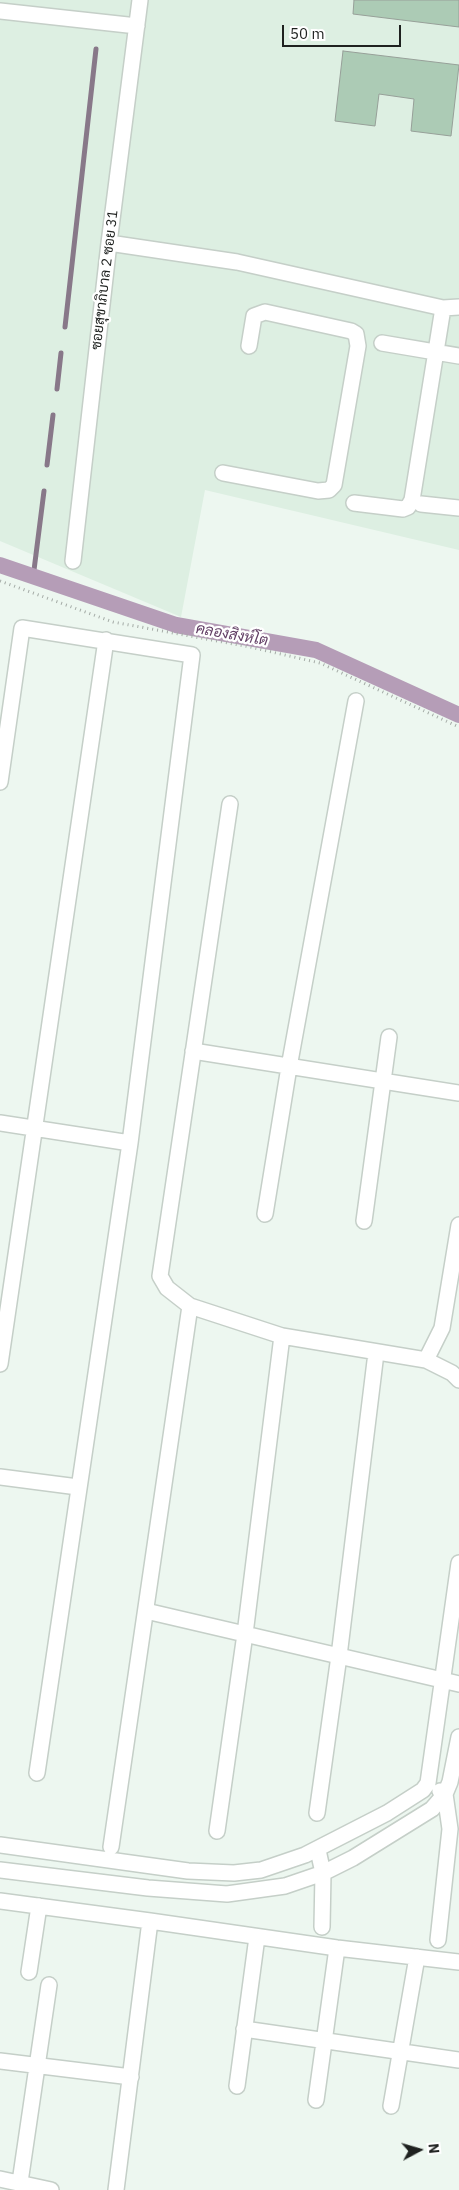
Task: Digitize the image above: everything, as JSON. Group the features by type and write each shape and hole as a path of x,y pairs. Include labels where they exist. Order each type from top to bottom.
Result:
{"street":[{"name":"ซอยสุขาภิบาล 2 ซอย 31","path":"73,561 109,244 140,0"},
{"path":"0,11 137,26"},
{"path":"109,244 238,262 441,320"},
{"path":"354,503 403,509 408,507 412,500 441,320 459,307"},
{"path":"223,473 318,491 329,490 334,485 358,340 351,331 310,314 265,312 254,316 249,346"},
{"path":"382,343 459,356"},
{"path":"421,504 459,508"},
{"path":"0,782 22,628 192,655 130,1143 37,1773"},
{"path":"0,1364 106,640"},
{"path":"265,1214 289,1067 356,701"},
{"path":"230,804 160,1276 166,1288 190,1306 282,1336 426,1360 452,1373 459,1380"},
{"path":"364,1221 389,1038"},
{"path":"193,1051 459,1093"},
{"path":"0,1123 130,1143"},
{"path":"426,1360 442,1328 459,1225"},
{"path":"111,1847 190,1306"},
{"path":"217,1831 245,1634 282,1336"},
{"path":"318,1814 376,1353"},
{"path":"0,1477 78,1487"},
{"path":"0,1845 188,1871 234,1874 261,1870 318,1850 387,1813 423,1790 428,1783 459,1563"},
{"path":"146,1611 459,1684"},
{"path":"0,1870 148,1888 226,1894 285,1886 323,1873 353,1858 432,1809 445,1794 455,1762 459,1737"},
{"path":"428,1783 445,1794 450,1829 438,1940"},
{"path":"318,1850 323,1873 322,1927"},
{"path":"84,1880 87,1857"},
{"path":"0,1901 150,1920 337,1948 459,1962"},
{"path":"29,1972 39,1906"},
{"path":"116,2190 150,1920"},
{"path":"237,2086 257,1937"},
{"path":"316,2100 337,1948"},
{"path":"391,2106 417,1957"},
{"path":"20,2182 49,1985"},
{"path":"244,2028 459,2060"},
{"path":"0,2061 131,2077"},
{"path":"0,2179 51,2190"}],"path":[{"path":"0,581 113,622 250,647 320,663 459,727"}],"shaded area":[{"path":"0,0 459,0 459,550 205,490 181,617 0,541"}],"building":[{"path":"354,0 459,0 459,27 353,14"},
{"path":"343,51 459,65 451,136 411,131 414,99 379,94 375,126 335,121"}],"waterway":[{"path":"65,327 96,49"},
{"path":"57,389 61,353"},
{"path":"47,465 53,415"},
{"path":"33,578 44,491"},
{"name":"คลองสิงห์โต","path":"0,565 176,625 316,650 459,715"}]}
